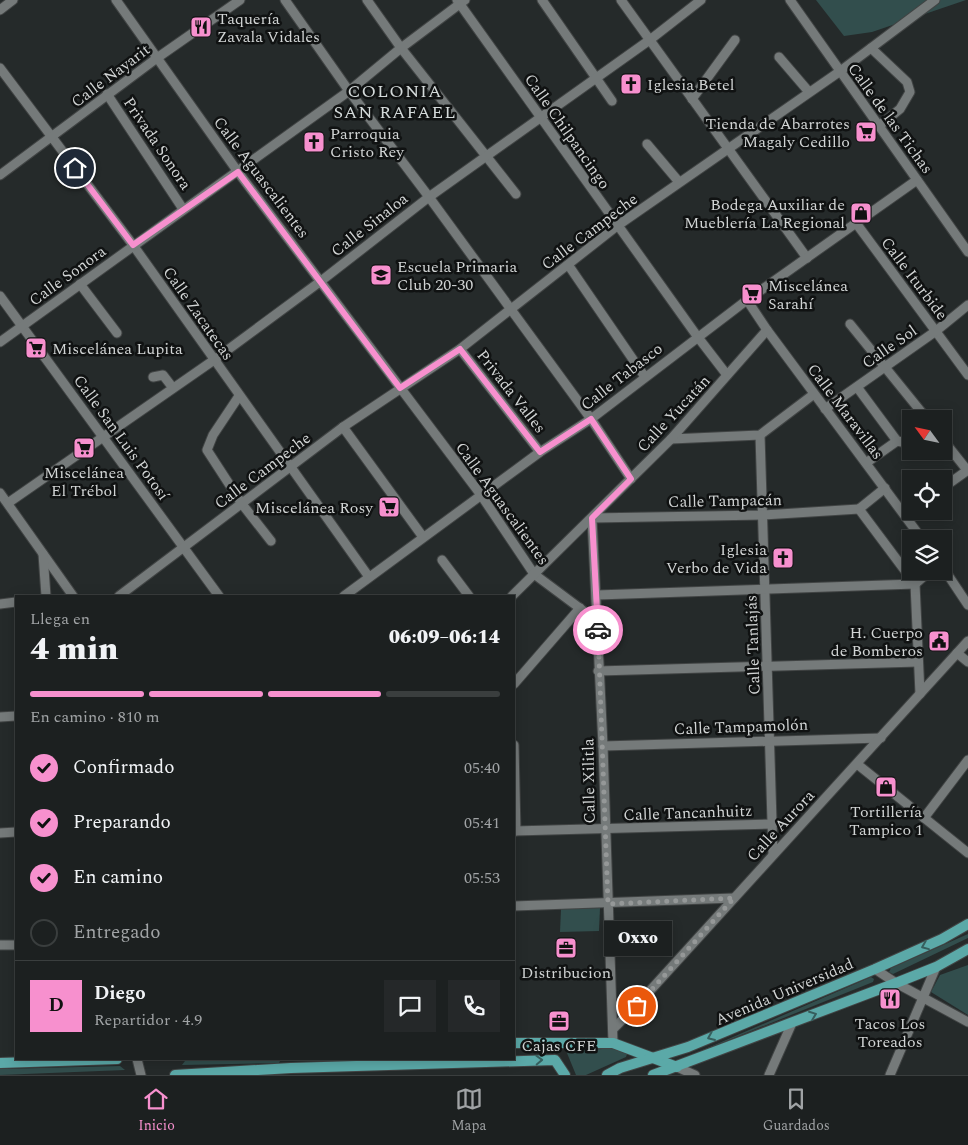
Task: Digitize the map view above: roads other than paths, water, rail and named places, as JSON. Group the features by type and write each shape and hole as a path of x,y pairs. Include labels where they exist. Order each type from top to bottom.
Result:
{"main road":[{"name":"Avenida Universidad","path":"607,1075 620,1068 688,1047 876,969 942,939 968,924"},
{"name":"Avenida Universidad","path":"653,1075 936,967 968,949"},
{"path":"515,1043 612,1043 677,1067"},
{"path":"0,1063 24,1060"},
{"path":"175,1075 291,1063 555,1060 564,1075"}],"street":[{"path":"0,10 13,0"},
{"name":"Calle Aguascalientes","path":"116,0 238,172 481,495 534,574 597,621"},
{"name":"Calle Nayarit","path":"0,175 52,138 107,94 240,0"},
{"path":"284,0 348,91 429,197 591,419 631,479"},
{"path":"367,0 401,48 516,194"},
{"path":"542,0 612,100"},
{"path":"621,0 807,258"},
{"name":"Calle de las Tichas","path":"790,0 839,72 968,252"},
{"name":"Calle Campeche","path":"120,595 343,427 460,349 509,309 569,266 617,226 839,72 935,0"},
{"name":"Calle Sonora","path":"0,342 348,91 460,1"},
{"name":"Calle Chilpancingo","path":"460,1 617,226 697,336 728,375"},
{"name":"Calle Sinaloa","path":"8,503 214,360 321,281 429,197 650,40 699,1"},
{"path":"692,99 735,40"},
{"path":"871,48 907,82 910,92 900,109 879,126"},
{"path":"779,57 809,92"},
{"name":"Calle Zacatecas","path":"0,68 133,245 369,577"},
{"name":"Privada Sonora","path":"107,94 183,209"},
{"path":"647,144 679,182"},
{"name":"Calle Tabasco","path":"345,595 540,452 591,419 746,300 918,180"},
{"name":"Calle Iturbide","path":"856,223 968,375"},
{"path":"569,266 645,377"},
{"path":"80,284 117,333"},
{"name":"Calle San Luis Potosí","path":"0,296 218,595"},
{"name":"Calle Maravillas","path":"746,300 766,330 866,463 885,488 902,506"},
{"name":"Calle Sol","path":"826,409 936,331 968,305"},
{"path":"850,324 887,366 920,410"},
{"name":"Calle Yucatán","path":"513,595 670,439 766,330"},
{"name":"Privada Valles","path":"460,349 540,452"},
{"path":"153,376 163,375 173,388"},
{"path":"857,387 897,441 902,442"},
{"path":"670,439 760,435 814,394"},
{"path":"239,396 213,434 207,450 242,504 271,541"},
{"path":"343,427 423,537"},
{"name":"Calle Tanlajás","path":"760,435 771,739 773,854"},
{"path":"866,463 897,441"},
{"path":"952,451 967,470 952,480"},
{"path":"885,488 859,509 915,584 920,694"},
{"path":"0,492 72,595"},
{"name":"Calle Tampacán","path":"592,518 763,515 859,509"},
{"name":"Calle Xilitla","path":"592,518 603,746 604,830 613,1029 612,1043"},
{"path":"43,554 46,595"},
{"path":"442,560 467,595"},
{"path":"597,595 915,584 920,580"},
{"path":"951,580 968,605"},
{"path":"0,604 15,602"},
{"path":"515,683 580,608"},
{"name":"Calle Aurora","path":"613,1029 637,1006 968,641"},
{"path":"957,653 968,662"},
{"path":"598,671 918,662"},
{"path":"0,717 15,716"},
{"name":"Calle Tampamolón","path":"603,746 771,739 881,738"},
{"path":"924,818 968,760"},
{"path":"857,764 968,853"},
{"name":"Calle Tancanhuitz","path":"515,831 773,824"},
{"path":"0,832 15,832"},
{"path":"515,906 734,898"},
{"path":"0,945 15,945"},
{"path":"890,1075 936,967"},
{"path":"876,969 896,983 968,1022"},
{"path":"769,1075 792,1023"},
{"path":"137,1060 141,1075"},
{"path":"677,1067 695,1075"}],"place":[{"name":"Taquería Zavala Vidales","path":"201,27"},
{"name":"Iglesia Betel","path":"631,84"},
{"name":"Tienda de Abarrotes Magaly Cedillo","path":"866,132"},
{"name":"Parroquia Cristo Rey","path":"314,142"},
{"name":"Bodega Auxiliar de Mueblería La Regional","path":"861,213"},
{"name":"Escuela Primaria Club 20-30","path":"381,275"},
{"name":"Miscelánea Sarahí","path":"752,294"},
{"name":"Miscelánea Lupita","path":"36,348"},
{"name":"Miscelánea El Trébol","path":"84,448"},
{"name":"Miscelánea Rosy","path":"389,507"},
{"name":"Iglesia Verbo de Vida","path":"783,558"},
{"name":"H. Cuerpo de Bomberos","path":"939,641"},
{"name":"Tortillería Tampico 1","path":"886,787"},
{"name":"Distribucion","path":"566,948"},
{"name":"Tacos Los Toreados","path":"890,999"},
{"name":"Oxxo","path":"637,1006"},
{"name":"Cajas CFE","path":"559,1021"}],"district":[{"name":"COLONIA SAN RAFAEL","path":"395,101"}]}
